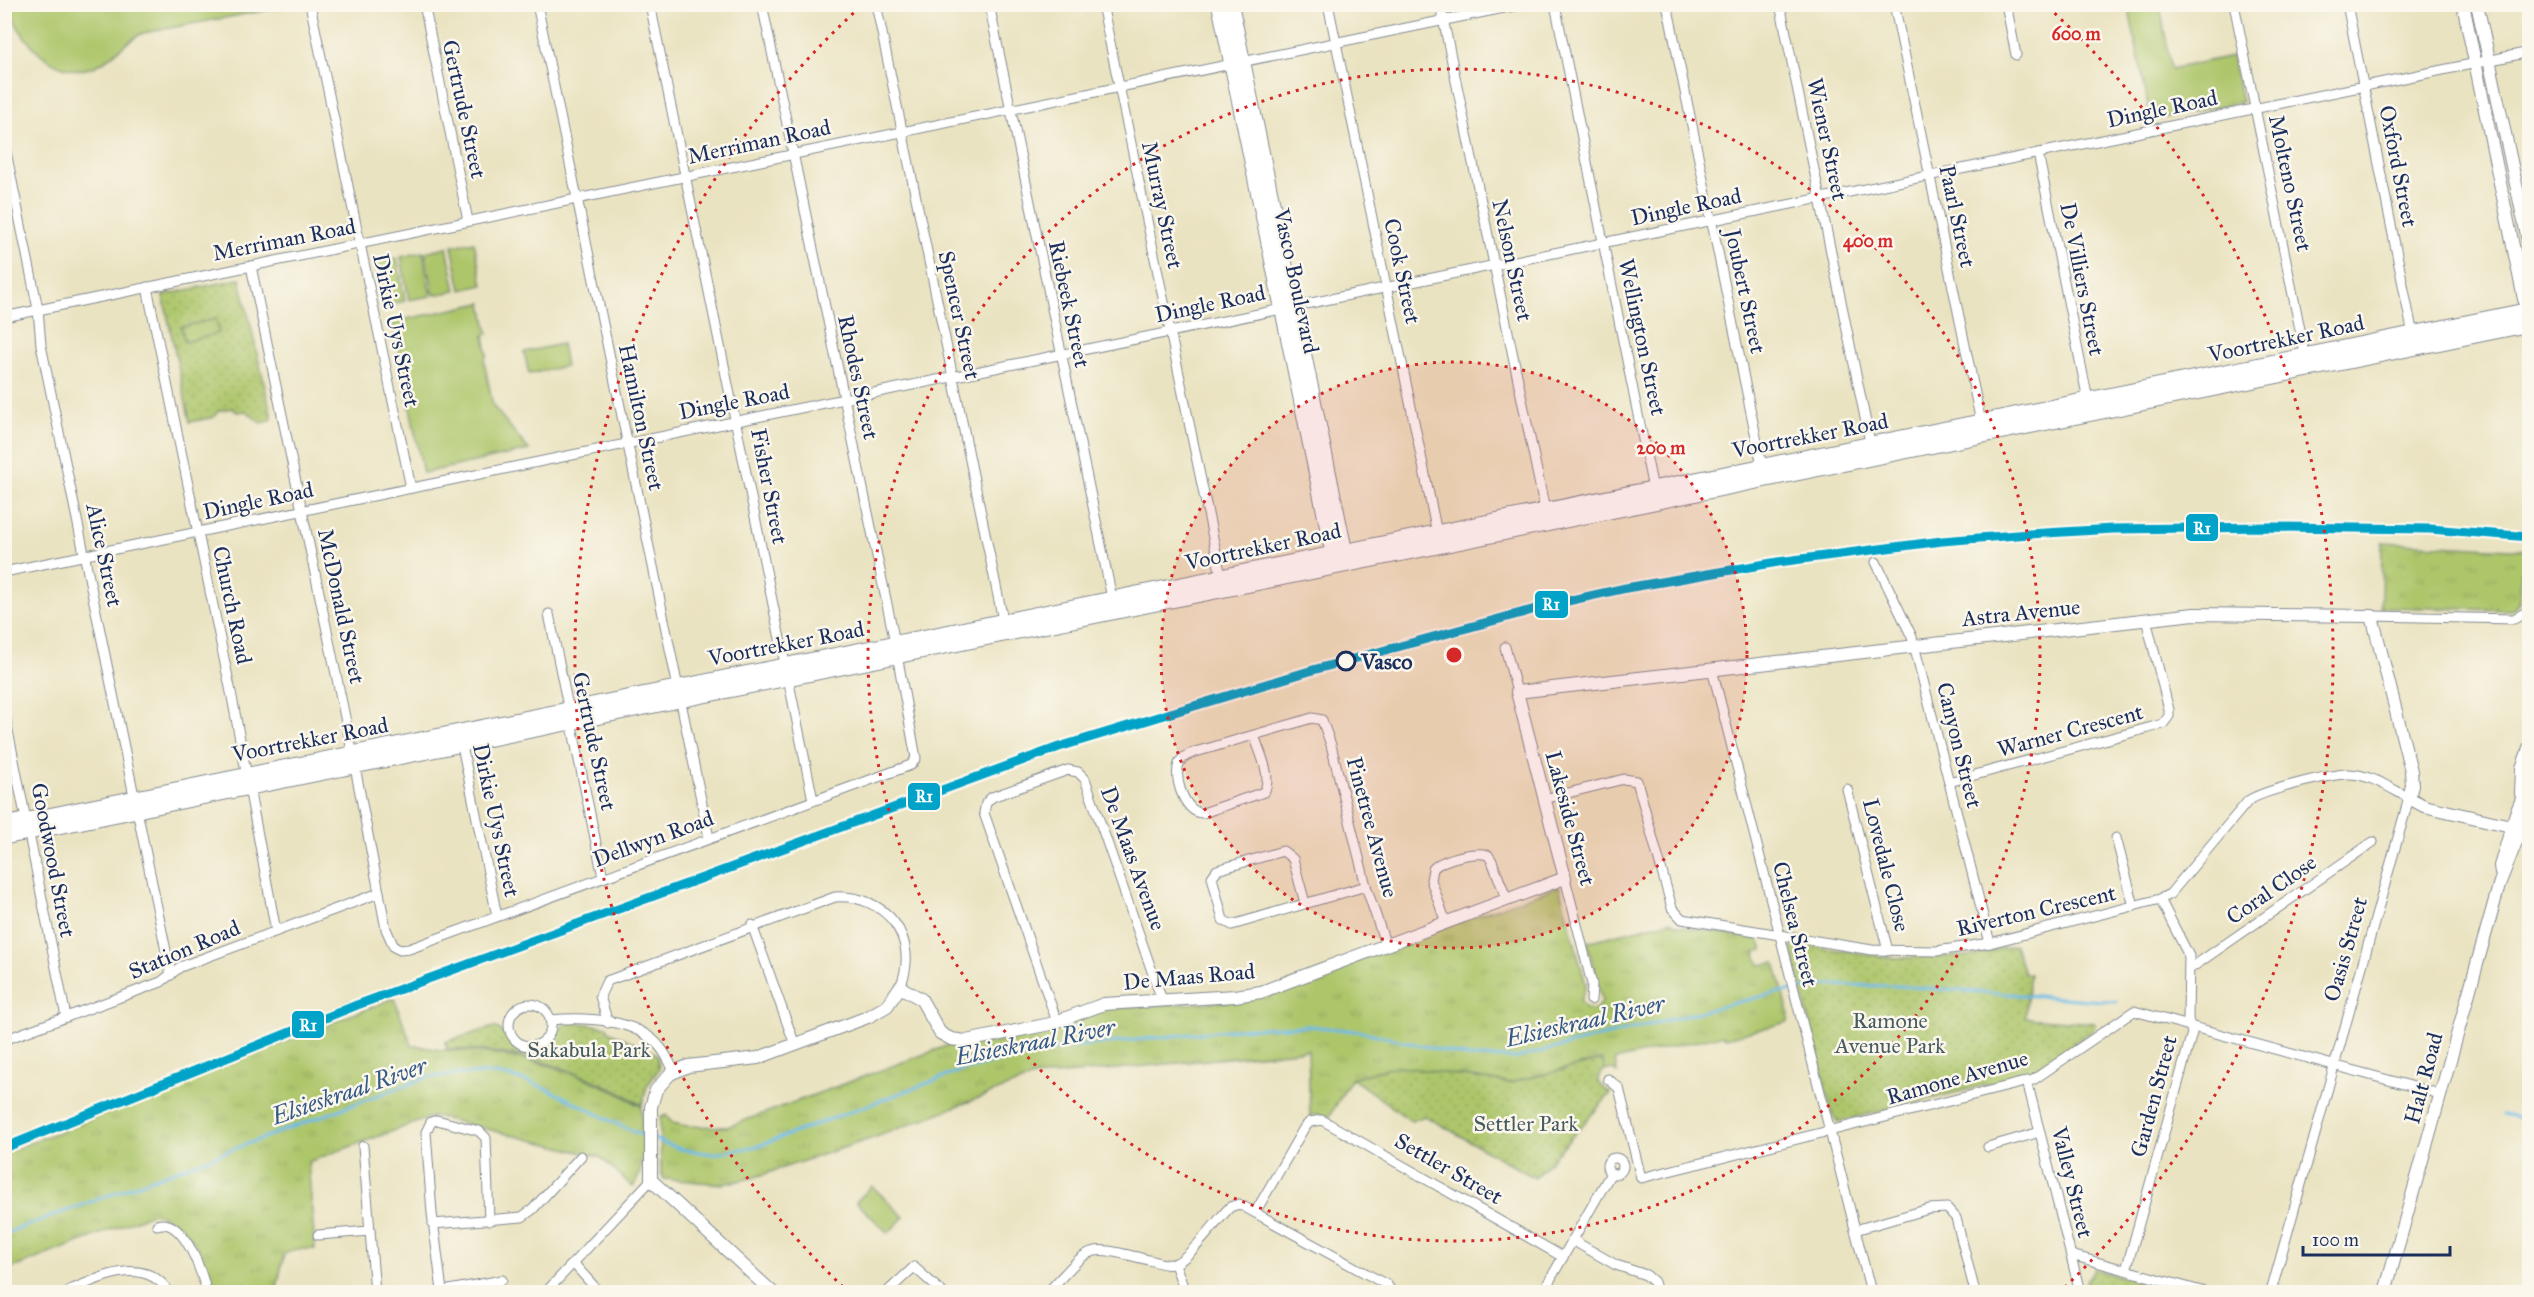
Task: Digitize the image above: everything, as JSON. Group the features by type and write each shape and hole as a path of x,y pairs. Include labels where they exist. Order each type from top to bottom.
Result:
{"main road":[{"name":"Vasco Boulevard","path":"1219,4 1237,62 1341,560"},
{"name":"Vasco Boulevard","path":"1231,4 1237,62"},
{"name":"Voortrekker Road","path":"2308,363 2414,335 2529,315"},
{"name":"Voortrekker Road","path":"4,837 28,826 2264,372 2529,315"},
{"name":"Voortrekker Road","path":"4,825 28,826"}],"street":[{"name":"Dirkie Uys Street","path":"310,4 411,488"},
{"name":"Gertrude Street","path":"424,4 468,221"},
{"name":"Hamilton Street","path":"537,4 709,838"},
{"name":"Fisher Street","path":"650,4 813,800"},
{"name":"Rhodes Street","path":"762,4 896,649 916,758"},
{"name":"Spencer Street","path":"876,4 1005,627"},
{"name":"Riebeek Street","path":"989,4 1114,605"},
{"name":"Murray Street","path":"1102,4 1223,584"},
{"name":"Cook Street","path":"1328,4 1438,540"},
{"name":"Nelson Street","path":"1440,4 1547,518"},
{"name":"Merriman Road","path":"4,317 1523,4"},
{"name":"Wellington Street","path":"1555,4 1655,496"},
{"name":"Joubert Street","path":"1667,4 1764,473"},
{"name":"Wiener Street","path":"1780,4 1872,452"},
{"name":"Paarl Street","path":"1894,4 1982,429"},
{"path":"2006,4 2016,55"},
{"name":"Molteno Street","path":"2234,4 2308,363"},
{"name":"Oxford Street","path":"2347,4 2414,335"},
{"path":"2463,4 2529,315"},
{"path":"2477,4 2529,249"},
{"name":"Dingle Road","path":"4,572 2529,52"},
{"name":"Alice Street","path":"4,142 38,309 41,345 171,975"},
{"name":"De Villiers Street","path":"2038,153 2089,407"},
{"name":"McDonald Street","path":"251,266 354,760 379,893 390,940 400,951"},
{"name":"Church Road","path":"147,287 198,532 276,931"},
{"name":"Canyon Street","path":"1876,562 1915,645 1990,944"},
{"name":"Astra Avenue","path":"1516,692 2146,619 2230,612 2514,619 2529,610"},
{"name":"Gertrude Street","path":"549,614 603,877"},
{"name":"Oasis Street","path":"2271,1293 2412,785 2411,771 2372,615"},
{"name":"Warner Crescent","path":"1949,782 2163,724 2169,716 2169,710 2146,619"},
{"name":"Lakeside Street","path":"1505,647 1592,984 1591,1000"},
{"name":"Chelsea Street","path":"1712,669 1787,971 1871,1293"},
{"name":"Goodwood Street","path":"4,711 66,1017"},
{"name":"Pinetree Avenue","path":"1254,735 1312,718 1322,720 1331,745 1366,886 1386,946"},
{"path":"1254,735 1268,782 1264,792 1203,813 1189,809 1177,775 1177,765 1181,759 1254,735"},
{"name":"Dirkie Uys Street","path":"461,739 497,916"},
{"path":"2525,803 2521,774 2529,746"},
{"name":"Dellwyn Road","path":"400,951 911,765 916,758"},
{"name":"De Maas Avenue","path":"1057,1022 984,813 986,803 992,797 1068,770 1078,772 1085,779 1162,1000"},
{"name":"Riverton Crescent","path":"1544,799 1624,779 1634,780 1642,790 1670,902 1676,915 1688,921 1888,951 1937,951 1990,944 2160,899 2170,894 2248,801 2259,794 2348,774 2370,778 2409,798"},
{"name":"Halt Road","path":"2385,1293 2502,876 2508,868 2529,780"},
{"name":"Lovedale Close","path":"1847,789 1888,951"},
{"path":"2409,798 2424,806 2511,826"},
{"name":"Halt Road","path":"2502,876 2500,866 2511,826 2525,803"},
{"path":"2116,838 2134,906"},
{"name":"Coral Close","path":"2191,968 2373,842"},
{"path":"1305,903 1293,859 1283,851 1217,870 1212,877 1220,913 1223,920 1229,924 1242,923 1366,886"},
{"path":"1446,923 1431,880 1433,869 1440,864 1477,854 1488,855 1507,900"},
{"name":"De Maas Road","path":"900,987 921,999 940,1033 955,1040 970,1040 1057,1022 1104,1004 1261,992 1565,878"},
{"name":"Station Road","path":"4,1040 161,982 180,967 379,893"},
{"path":"546,1293 651,1180 651,1112 656,1090 674,1071 697,1065 754,1059 878,1012 890,1002 900,987 907,960 901,930 886,912 860,898 835,897 752,925 607,981 600,996 608,1023"},
{"name":"Garden Street","path":"2126,1270 2192,1033 2190,1025 2191,968 2186,948 2160,899"},
{"path":"752,925 795,1045"},
{"path":"528,1004 540,1006 550,1020 547,1036 534,1045 519,1043 509,1030 511,1015 515,1010 528,1004"},
{"name":"Ramone Avenue","path":"1608,1079 1619,1088 1641,1178 2027,1081 2130,1012 2143,1012 2440,1094"},
{"path":"550,1020 576,1018 608,1023 649,1038 661,1048 674,1071"},
{"name":"Valley Street","path":"2027,1081 2080,1293"},
{"name":"Settler Street","path":"1256,1211 1304,1128 1314,1120 1322,1119 1563,1257"},
{"path":"489,1221 486,1138 478,1131 437,1120 430,1122 426,1128 439,1292 502,1280"},
{"path":"1988,1147 2040,1132"},
{"path":"363,1146 375,1293"},
{"path":"433,1224 489,1221 528,1214 580,1156"},
{"path":"1543,1293 1611,1173"},
{"path":"651,1180 772,1293"},
{"path":"1048,1293 1081,1257 1091,1250 1104,1249 1165,1264 1175,1264 1182,1260 1230,1207 1242,1205 1387,1285 1392,1293"},
{"path":"1855,1230 1940,1207 1947,1208 1956,1218 1975,1293"},
{"path":"157,1225 165,1223 171,1226 186,1242 199,1263 206,1293"},
{"path":"318,1235 370,1231"},
{"path":"1572,1240 1616,1265 1647,1275 1654,1282 1657,1293"},
{"path":"2071,1255 2205,1293"},
{"path":"573,1264 599,1293"},
{"path":"1175,1264 1185,1293"},
{"path":"887,1293 911,1268 916,1268 942,1293"},
{"path":"70,1290 116,1273 129,1271 148,1275 165,1286 170,1293"}],"green space":[{"path":"9,4 295,5 143,33 100,64 79,70 65,68 40,53 20,30"},
{"path":"2128,5 2160,5 2171,69 2232,56 2242,102 2151,120"},
{"path":"474,242 483,285 461,290 452,246"},
{"path":"447,247 456,291 434,295 425,252"},
{"path":"423,252 431,296 409,300 401,257"},
{"path":"397,258 405,301 384,306 375,262"},
{"path":"240,279 272,418 270,421 261,423 246,411 237,412 232,408 218,411 214,417 190,422 163,295"},
{"path":"482,303 488,334 484,335 487,355 484,361 493,406 529,450 423,473 393,322"},
{"path":"216,319 219,333 185,342 181,327"},
{"path":"562,344 566,366 529,374 524,352"},
{"path":"2382,542 2528,550 2528,560 2521,573 2520,602 2512,610 2381,607"},
{"path":"1559,886 1586,985 1580,1001 1586,1009 1595,1010 1602,1001 1587,942 1670,921 1679,926 1758,939 1763,950 1755,952 1760,965 1775,962 1789,1014 1788,1022 1726,1038 1721,1035 1615,1060 1617,1073 1613,1070 1605,1070 1602,1060 1509,1083 1397,1066 1352,1078 1329,1117 1318,1114 1310,1116 1308,1050 1034,1077 876,1137 752,1178 723,1184 664,1179 661,1172 660,1118 666,1115 672,1123 687,1126 727,1127 949,1045 968,1046 1050,1031 1107,1008 1238,1001"},
{"name":"Ramone Avenue Park","path":"1796,944 1894,958 1973,956 2015,945 2024,974 2030,974 2025,1018 2095,1023 2094,1029 2030,1074 1838,1122 1832,1115 1791,947"},
{"path":"394,998 412,1046 495,1054 546,1064 594,1082 641,1106 642,1159 641,1169 633,1187 600,1157 434,1116 308,1162 315,1249 296,1249 284,1254 276,1292 210,1292 204,1266 195,1243 179,1225 154,1213 5,1271 5,1153"},
{"name":"Sakabula Park","path":"572,1022 608,1027 608,1031 657,1054 659,1069 647,1086 642,1105 596,1081 548,1063 499,1053 447,1049 445,1042 494,1027 500,1030 520,1051 535,1052 544,1047 559,1029"},
{"name":"Settler Park","path":"1602,1060 1605,1070 1599,1077 1599,1081 1611,1093 1535,1178 1425,1116 1411,1121 1352,1078 1397,1066 1509,1083"},
{"path":"872,1186 904,1217 888,1233 856,1202"},
{"path":"2094,1269 2162,1288 2160,1292 2089,1292 2086,1281"}],"waterway":[{"name":"Elsieskraal River","path":"654,1139 680,1149 713,1154 758,1146 960,1071 1011,1058 1062,1048 1237,1029 1309,1026 1364,1032 1469,1057 1516,1058 1775,993 1825,985 1898,986 2117,1002"},
{"name":"Elsieskraal River","path":"4,1234 428,1077 480,1073 511,1077 547,1089 647,1137"},
{"name":"Elsieskraal River","path":"2503,1115 2530,1121"}],"transit line":[{"name":"R1","path":"4,1148 357,1005 1059,747 1313,670 1554,604 1626,588 1778,562 1942,541 2029,534 2113,529 2270,527 2430,529 2530,537"}],"place":[{"name":"Vasco","path":"1346,661"}]}
